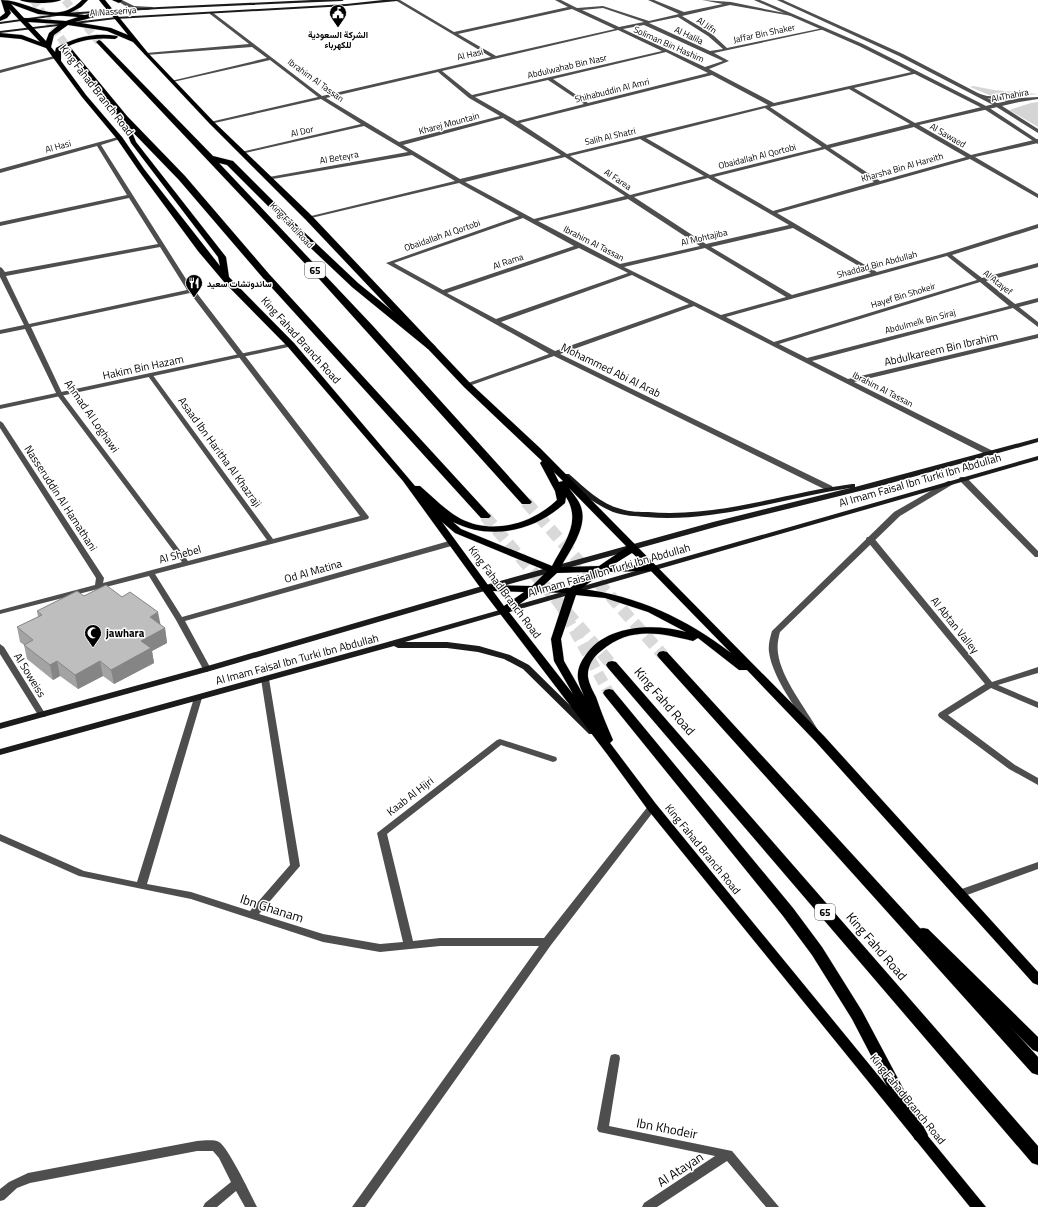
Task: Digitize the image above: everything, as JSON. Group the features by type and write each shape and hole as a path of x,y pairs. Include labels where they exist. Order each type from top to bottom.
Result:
{"highway":[{"name":"King Fahd Road","path":"99,42 212,158 416,378 526,502"},
{"path":"68,48 124,118 182,178 266,276 485,516"},
{"path":"212,158 230,164 300,234 356,285 431,347"},
{"path":"663,655 1038,1068"},
{"name":"King Fahd Road","path":"612,665 1038,1158"},
{"path":"609,693 788,912 817,951 857,1015 920,1135"},
{"path":"843,855 1038,1046"}],"main road":[{"path":"4,0 38,12 86,17 113,15"},
{"path":"0,20 8,13 4,0"},
{"name":"King Fahad Branch Road","path":"4,0 29,28 48,46 56,60 84,96 120,138 141,170 201,249 225,277 291,345 406,479 485,588 611,751 652,807 980,1207"},
{"path":"23,0 58,0"},
{"path":"29,28 64,14 79,6 85,0"},
{"path":"102,0 143,50 212,122 309,218 467,385 538,451 593,499 617,511 648,516 678,517 722,511 828,488 880,483"},
{"name":"Al Nasseriya","path":"0,32 69,23 159,8 342,0"},
{"name":"Al Nasseriya","path":"0,23 64,14 113,15 212,13 346,5 397,0"},
{"path":"0,35 22,37 48,46 50,36 56,29 86,17"},
{"path":"22,20 69,23 126,35 143,50"},
{"path":"56,60 58,49 68,43 96,36 123,38 143,50"},
{"path":"124,118 133,142 222,256 225,277"},
{"name":"Al Imam Faisal Ibn Turki Ibn Abdullah","path":"0,726 207,669 485,588 716,524 880,483 1038,440"},
{"path":"406,479 457,520 466,524 490,529 504,529 525,525 546,516 562,501 560,491 538,451"},
{"path":"538,451 820,739 1038,980"},
{"path":"503,612 535,588 554,570 572,537 578,518 576,506 569,493 538,451"},
{"name":"Al Imam Faisal Ibn Turki Ibn Abdullah","path":"0,752 387,645 963,478 1038,458"},
{"path":"406,479 444,519 458,531 554,570 654,568"},
{"path":"611,751 559,661 556,639 572,591 613,560 633,548"},
{"path":"485,588 535,588 606,595 652,610 705,638 776,695"},
{"path":"611,751 583,677 586,660 599,646 607,641 626,634 643,630 670,630 684,634 701,642 776,695"},
{"path":"387,645 447,645 479,649 507,657 526,667 611,751"}],"street":[{"path":"118,0 134,7 159,8"},
{"path":"397,0 496,58"},
{"name":"Soliman Bin Hashim","path":"557,0 705,69 773,105"},
{"path":"650,0 685,14"},
{"path":"704,0 731,3 792,15"},
{"path":"756,0 916,72 986,108 1038,141"},
{"path":"779,0 894,52 997,105 1038,131"},
{"name":"Al Hasi","path":"212,122 731,3"},
{"name":"Al Halila","path":"454,34 575,8 603,7 646,23 727,61 705,69"},
{"name":"Ibrahim Al Tassan","path":"212,13 322,98 459,181 579,246 990,453"},
{"name":"Al Jifn","path":"678,15 710,35 726,49"},
{"name":"Jaffar Bin Shaker","path":"709,53 823,29"},
{"path":"143,50 254,45"},
{"name":"Abdulwahab Bin Nasr","path":"472,97 666,51"},
{"path":"173,81 271,58"},
{"path":"0,72 56,60"},
{"name":"Al Farea","path":"439,71 472,97 565,155 705,246 791,297"},
{"name":"Salih Al Shatri","path":"309,218 565,155 916,72"},
{"name":"Shihabuddin Al Amri","path":"516,124 712,73"},
{"path":"549,79 588,105"},
{"name":"Al Sawaed","path":"849,87 1038,196"},
{"path":"966,89 979,95 995,99 1031,98"},
{"name":"Al Thahira","path":"986,108 1031,98 1038,98"},
{"path":"766,107 879,183"},
{"name":"Obaidallah Al Qortobi","path":"533,221 914,124 986,108"},
{"name":"Kharej Mountain","path":"399,144 504,116"},
{"name":"Al Dor","path":"243,153 365,124"},
{"path":"641,137 875,273"},
{"name":"Al Hasi","path":"0,171 120,138"},
{"name":"Kharsha Bin Al Hareith","path":"772,214 970,157 1038,141"},
{"path":"98,145 191,291 241,356"},
{"name":"Al Beteyra","path":"269,179 413,153"},
{"path":"0,224 131,196"},
{"name":"Obaidallah Al Qortobi","path":"389,263 524,216"},
{"name":"Al Mohtajiba","path":"619,266 794,226"},
{"name":"Shaddad Bin Abdullah","path":"720,316 948,254 1038,226"},
{"path":"1,273 161,245"},
{"name":"Al Rama","path":"443,292 579,246"},
{"name":"Al Atayef","path":"948,254 1038,325"},
{"name":"Mohammed Abi Al Arab","path":"389,263 555,354 828,488"},
{"name":"Hayef Bin Shokeir","path":"774,344 982,280 1038,265"},
{"name":"Ahmad Al Loghawi","path":"1,273 28,326 60,395 186,563"},
{"path":"497,321 633,273"},
{"path":"0,332 191,291"},
{"name":"Abdulmelk Bin Siraj","path":"807,360 1038,300"},
{"path":"467,385 695,304"},
{"name":"Abdulkareem Bin Ibrahim","path":"848,381 1038,336"},
{"name":"Hakim Bin Hazam","path":"0,408 291,345"},
{"name":"Al Shebel","path":"0,612 365,517 241,356"},
{"name":"Asaad Ibn Haritha Al Khazraji","path":"150,375 271,541"},
{"name":"Nasseruddin Al Hamathani","path":"0,423 100,578 99,586"},
{"path":"963,478 1038,555"},
{"path":"820,739 780,671 774,656 773,643 776,631 897,514 954,481"},
{"name":"Al Abtan Valley","path":"870,539 990,685 1038,705"},
{"name":"Od Al Matina","path":"180,620 452,543"},
{"path":"151,573 180,620 207,669"},
{"name":"Al Soweiss","path":"0,647 3,659 42,714"},
{"path":"1038,670 990,685 942,715 1012,767 1038,782"},
{"path":"252,916 295,866 265,679"},
{"path":"141,886 198,698"},
{"name":"Kaab Al Hijri","path":"410,945 382,833 500,742 553,759"},
{"path":"358,1207 546,942 652,807"},
{"name":"Ibn Ghanam","path":"0,836 82,874 191,896 323,938 380,948 440,942 546,942"},
{"path":"959,894 1038,866"},
{"name":"Ibn Khodeir","path":"615,1058 603,1129 728,1154"},
{"path":"0,1196 13,1185 28,1178 197,1146 216,1146 223,1155 251,1207"},
{"path":"728,1154 773,1207"},
{"name":"Al Atayan","path":"648,1207 728,1154"},
{"path":"209,1207 238,1183"}],"shaded area":[{"path":"973,86 994,90 1038,94 1001,98 994,97 970,87"},
{"path":"1038,102 1038,127 1009,110 1031,103"}],"building":[{"name":"jawhara","path":"106,585 122,597 130,592 158,612 150,617 165,628 141,641 151,648 111,670 100,661 75,675 57,661 50,665 24,645 33,640 17,627 42,615 37,611 77,591 84,596"}],"tunnel":[{"path":"33,0 68,48"},
{"path":"65,0 99,42"},
{"path":"526,502 663,655"},
{"path":"485,516 612,665"},
{"path":"558,601 609,693"}],"place":[{"name":"الشركة السعودية للكهرباء","path":"338,28"},
{"name":"ساندوتشات سعيد","path":"194,298"},
{"name":"jawhara","path":"93,648"}]}
